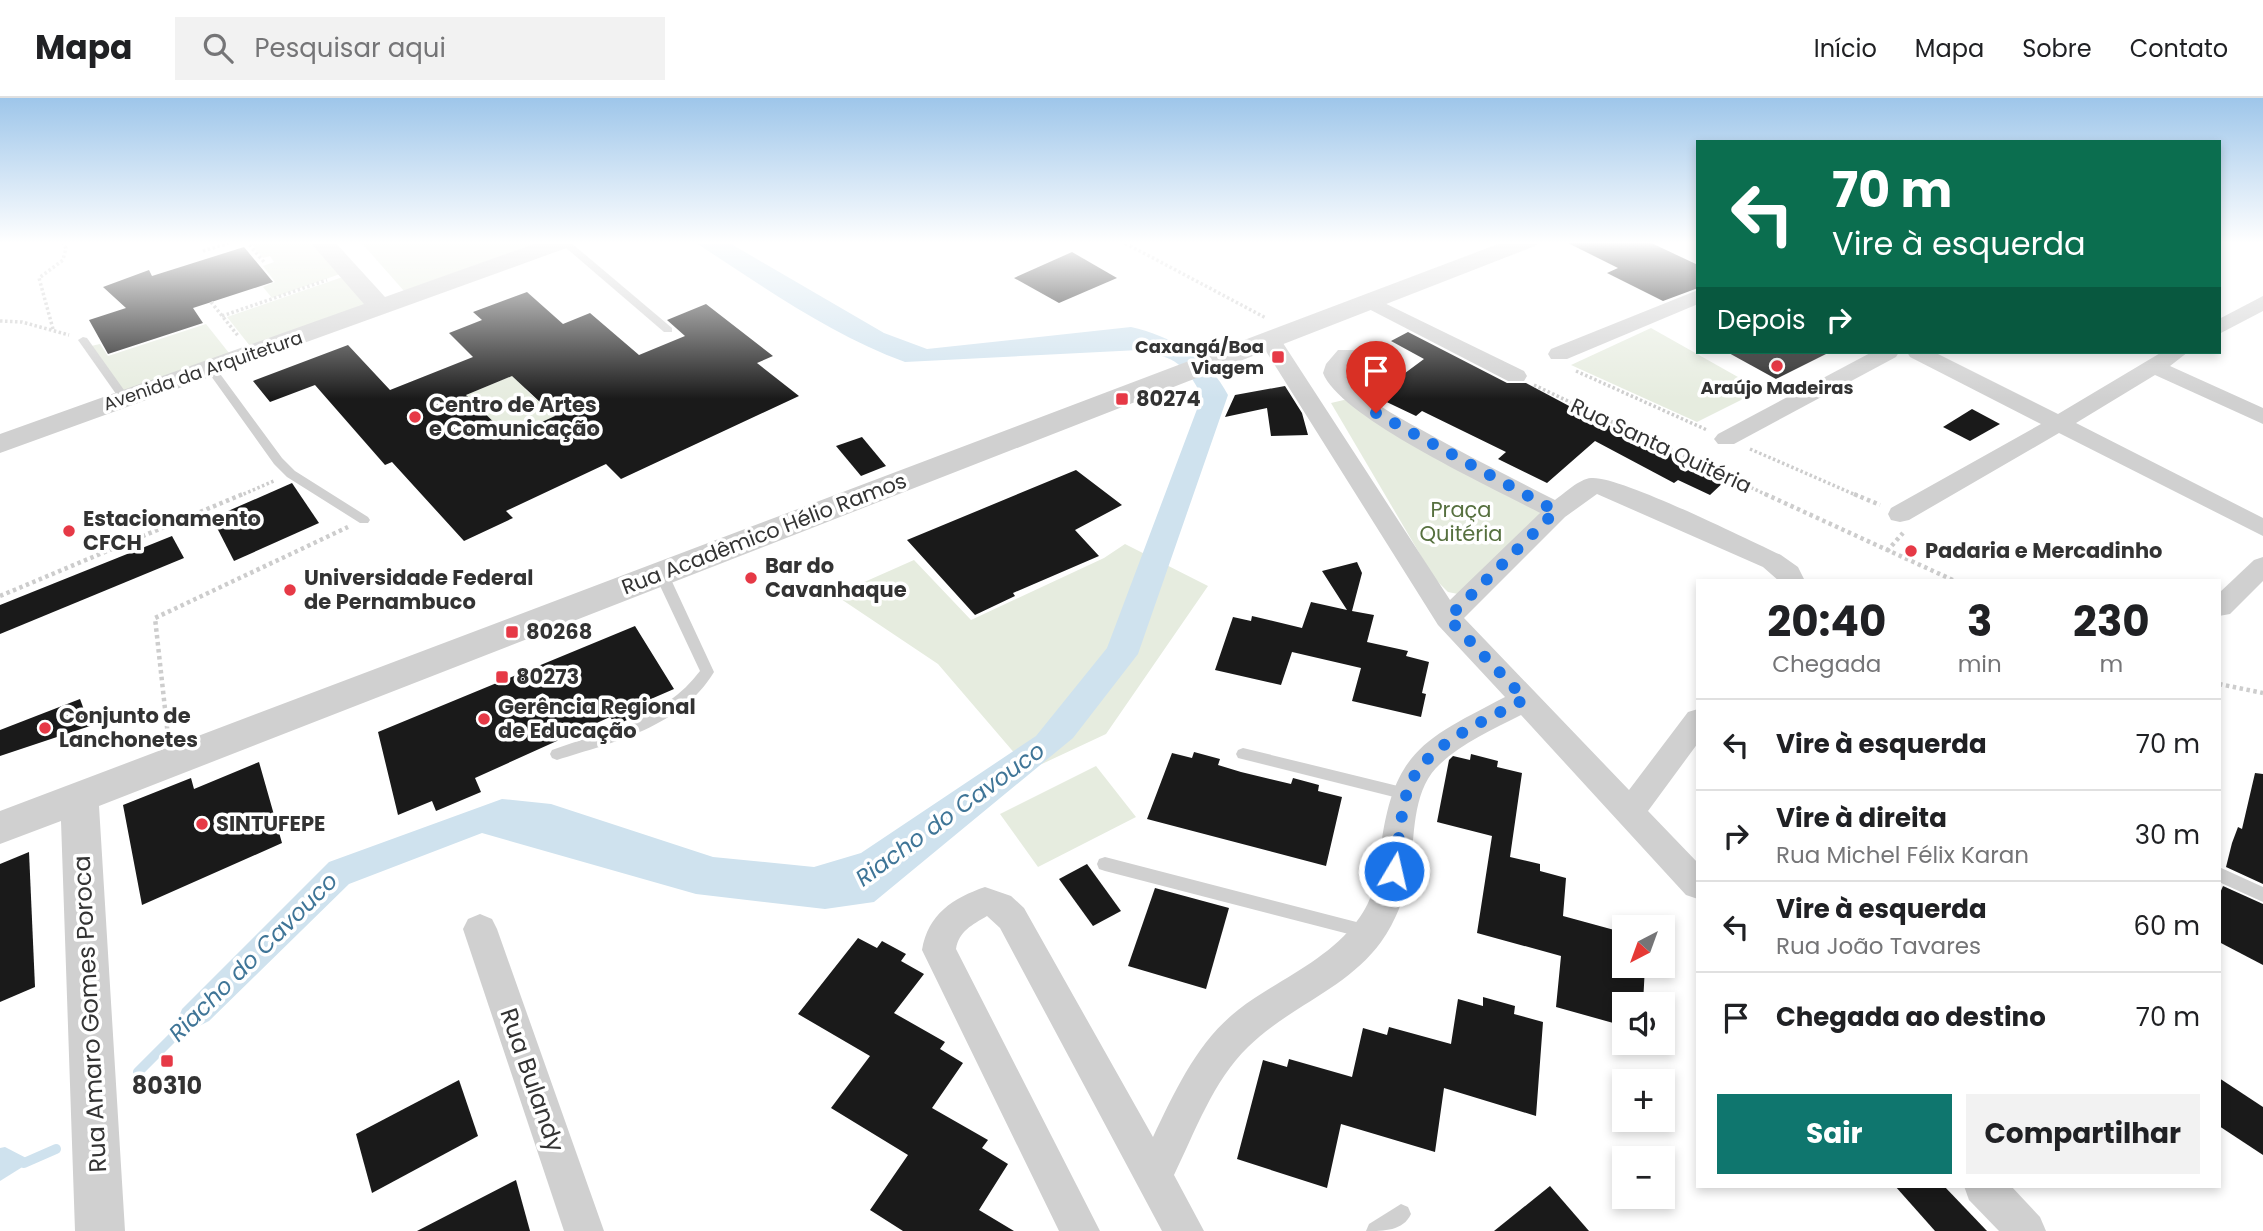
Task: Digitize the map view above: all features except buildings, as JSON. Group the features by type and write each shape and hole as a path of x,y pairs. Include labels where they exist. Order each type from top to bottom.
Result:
{"street":[{"path":"368,294 381,308"},
{"name":"Avenida da Arquitetura","path":"0,444 420,294"},
{"name":"Rua Acadêmico Hélio Ramos","path":"0,828 1391,294"},
{"path":"1559,354 1696,297"},
{"path":"1370,302 1516,376"},
{"path":"2221,327 2263,302"},
{"path":"2221,306 2263,324"},
{"path":"1281,336 1448,618 1696,883"},
{"path":"1726,439 1884,354"},
{"path":"1922,354 2263,528"},
{"path":"1900,513 2058,424 2174,354"},
{"path":"1346,355 1336,365 1334,372 1335,378 1346,393 1376,413 1556,511"},
{"path":"2153,366 2263,417"},
{"path":"1448,618 1556,511 1593,485 1613,490 1772,561 1790,577"},
{"path":"2221,607 2263,566"},
{"path":"1153,1177 1210,1066 1234,1036 1269,1007 1312,980 1369,932 1391,892 1406,793 1417,770 1441,747 1525,699"},
{"path":"1630,812 1696,723"},
{"name":"Rua Amaro Gomes Poroca","path":"79,797 100,1231"},
{"path":"1080,1231 939,950 940,935 949,921 985,901 999,905 1012,918 1184,1231"},
{"name":"Rua Bulandy","path":"480,929 584,1231"},
{"path":"1985,1188 2026,1231"}],"lane":[{"path":"626,294 668,330"},
{"path":"83,340 125,399"},
{"path":"211,369 278,461 291,474 364,520"},
{"path":"556,754 665,715 700,683 707,672 661,573"},
{"path":"1243,754 1406,793"},
{"path":"1105,864 1369,932"},
{"path":"2221,875 2263,895"},
{"path":"1376,1231 1401,1214"}],"path":[{"path":"43,294 53,329"},
{"path":"222,316 287,294"},
{"path":"1210,294 1281,336"},
{"path":"211,302 253,354"},
{"path":"0,321 22,322 53,329 83,340"},
{"name":"Rua Santa Quitéria","path":"1516,376 1595,416 1951,579"},
{"path":"0,596 291,474"},
{"path":"170,763 166,745 169,741 167,713 155,618 364,520"},
{"path":"2221,684 2263,693"}],"green space":[{"path":"269,294 284,294 272,298"},
{"path":"294,294 376,294 380,299 250,346 227,317"},
{"path":"206,324 229,353 122,391 91,346 100,344 108,356"},
{"path":"1651,328 1761,390 1697,422 1571,365"},
{"path":"553,359 525,389 588,446 527,429 509,437 466,395"},
{"name":"Praça Quitéria","path":"1348,399 1539,511 1540,514 1458,594 1448,592 1434,578 1331,403"},
{"path":"1125,544 1208,586 1106,734 1029,770 938,664 835,595 914,560 971,620 1104,558"},
{"path":"1096,766 1136,817 1038,867 1000,814"}],"water":[{"path":"775,294 817,294 884,333 927,349 1131,327 1160,336 1187,350 1211,370 1228,395 1138,654 1073,738 874,902 825,909 696,894 482,833 349,884 209,1021 169,1041 182,1009 329,862 502,799 551,804 713,857 814,867 861,853 1036,736 1107,648 1202,396 1190,376 1178,364 1162,356 1139,350 905,362 822,323"},
{"path":"5,1147 32,1161 0,1181 0,1148"}],"waterway":[{"name":"Riacho do Cavouco","path":"138,1072 175,1035"},
{"name":"Riacho do Cavouco","path":"24,1163 56,1149"}],"place":[{"name":"Caxangá/Boa Viagem","path":"1278,357"},
{"name":"Araújo Madeiras","path":"1777,366"},
{"name":"80274","path":"1122,399"},
{"name":"Centro de Artes e Comunicação","path":"415,417"},
{"name":"Estacionamento CFCH","path":"69,531"},
{"name":"Padaria e Mercadinho","path":"1911,551"},
{"name":"Bar do Cavanhaque","path":"751,578"},
{"name":"Universidade Federal de Pernambuco","path":"290,590"},
{"name":"80268","path":"512,632"},
{"name":"80273","path":"502,677"},
{"name":"Gerência Regional de Educação","path":"484,719"},
{"name":"Conjunto de Lanchonetes","path":"45,728"},
{"name":"SINTUFEPE","path":"202,824"},
{"name":"80310","path":"167,1061"}],"route":[{"path":"1376,413 1556,511 1448,618 1525,699 1441,747 1417,770 1406,793 1394,871"}]}
